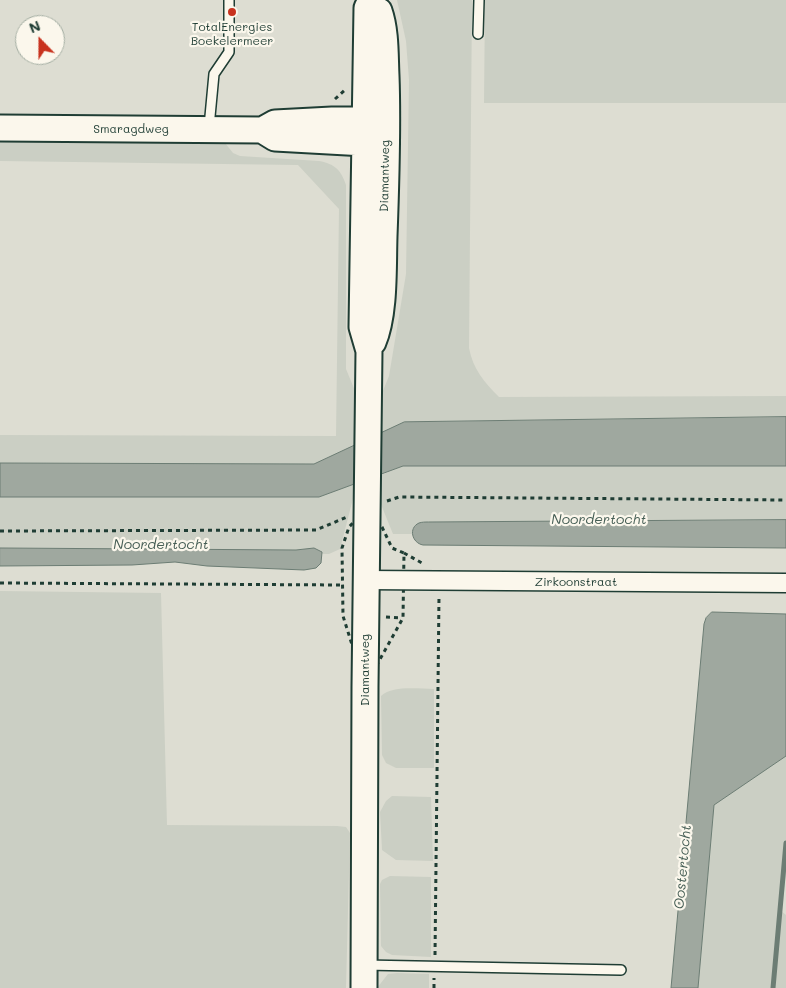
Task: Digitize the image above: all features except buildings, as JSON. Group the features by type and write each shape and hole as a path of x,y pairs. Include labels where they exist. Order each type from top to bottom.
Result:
{"street":[{"name":"Diamantweg","path":"364,976 355,583 366,508 369,351 362,327 372,132 367,8 371,0"},
{"name":"Diamantweg","path":"372,132 385,54 382,20 375,0"},
{"name":"Smaragdweg","path":"0,128 262,130 275,123 372,132"},
{"name":"Zirkoonstraat","path":"355,583 439,580 786,583"}],"lane":[{"path":"209,130 214,74 229,52 228,0"},
{"path":"478,34 479,0"},
{"path":"364,976 434,966 621,970"}],"path":[{"path":"0,531 316,530 366,508 399,497 786,500"},
{"path":"434,988 439,580"},
{"path":"0,583 355,583"}],"shaded area":[{"path":"0,0 786,0 786,988 0,988"},
{"path":"397,0 472,0 469,348 476,369 499,397 786,396 786,417 404,422 381,434 380,398 389,376 406,274 409,80 406,41"},
{"path":"485,0 786,0 786,103 484,103"},
{"path":"0,139 207,140 225,143 233,153 240,156 319,161 337,168 346,185 346,369 358,398 357,444 314,464 0,463 0,435 336,436 339,209 298,165 0,161"},
{"path":"403,466 786,466 786,520 428,522 413,528 412,534 393,534 380,502 381,475"},
{"path":"357,483 340,549 329,554 322,554 321,551 314,548 296,550 0,548 0,497 319,497"},
{"path":"0,591 161,593 167,825 346,827 350,833 346,988 0,988"},
{"path":"399,689 434,689 434,768 396,768 386,763 382,755 381,696 392,690"},
{"path":"786,756 786,873 781,911 786,915 786,988 698,988 714,805"},
{"path":"392,796 431,797 433,861 396,860 382,850 380,812 386,801"},
{"path":"390,876 431,877 431,957 392,955 381,946 380,884 382,880"},
{"path":"388,974 429,974 429,988 377,988"}],"water":[{"path":"786,417 786,466 403,466 319,497 0,497 0,463 314,464 404,422"},
{"path":"786,520 786,548 423,545 416,541 413,535 413,528 416,525 426,522"},
{"path":"0,548 296,550 314,548 322,552 321,563 316,568 304,570 207,566 175,562 132,565 0,566"},
{"name":"Oostertocht","path":"712,612 786,614 786,756 714,805 698,988 671,988 704,624 706,618"}],"waterway":[{"path":"773,988 786,843"}],"place":[{"name":"TotalEnergies Boekelermeer","path":"232,12"}],"water label":[{"name":"Noordertocht","path":"599,520"},
{"name":"Noordertocht","path":"161,545"}]}
